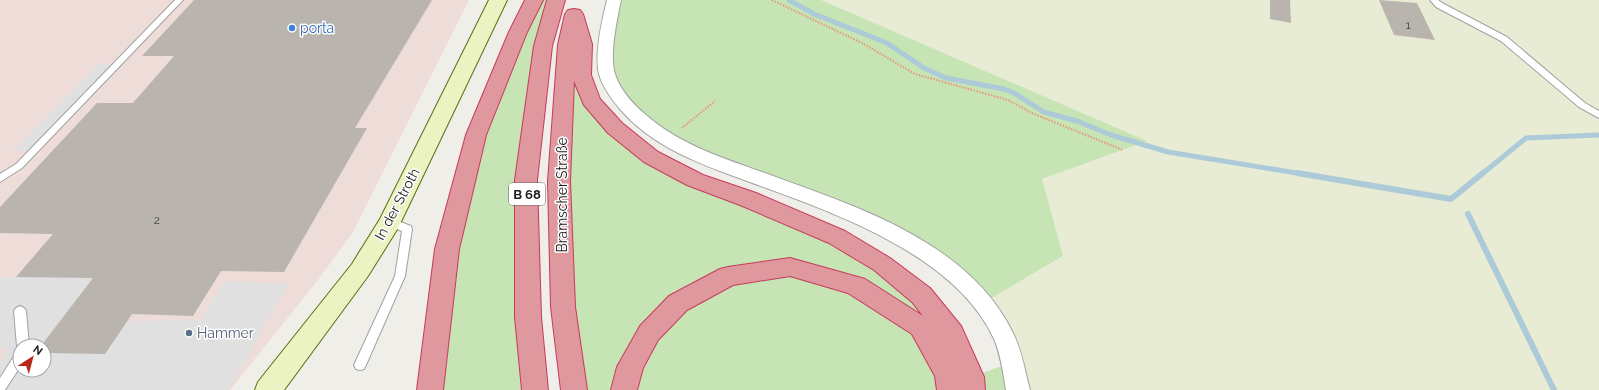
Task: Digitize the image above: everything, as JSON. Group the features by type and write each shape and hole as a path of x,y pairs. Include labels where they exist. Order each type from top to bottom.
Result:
{"highway":[{"path":"430,390 447,249 476,135 518,32 534,0"},
{"name":"B 68","path":"535,390 528,317 526,180 543,46 556,0"},
{"path":"576,7 583,44 582,75 591,101 615,128 651,157 695,180 748,199 837,237 882,264 921,295 952,333 971,377 972,390"},
{"name":"Bramscher Straße","path":"574,390 563,307 559,181 567,45 576,7"},
{"path":"624,390 630,367 649,332 678,303 728,276 790,267 856,286 921,327 948,375 950,390"}],"street":[{"name":"In der Stroth","path":"268,390 360,270 390,222 498,0"},
{"path":"614,0 609,21 606,73 627,107 642,122 667,139 700,157 840,209 909,241 947,267 983,303 1002,334 1013,362 1018,390"}],"lane":[{"path":"0,179 19,166 180,0"},
{"path":"1434,0 1439,5 1504,39 1582,105 1599,116"},
{"path":"360,365 400,276 407,229 390,222"},
{"path":"20,311 22,338"},
{"path":"0,388 12,369"}],"path":[{"path":"772,0 864,44 915,74 1008,100 1034,114 1122,150"},
{"path":"667,139 715,101"}],"shaded area":[{"path":"0,0 469,0 353,232 321,276 230,390 0,390"},
{"path":"98,64 117,65 34,151 14,150"},
{"name":"Hammer","path":"1,277 93,278 47,338 12,338 12,378 52,378 52,353 105,354 128,321 200,320 225,281 288,284 228,390 0,390 0,366 6,348 0,347"}],"green space":[{"path":"534,0 556,0 526,180 535,390 430,390 476,135"},
{"path":"614,0 821,0 1147,141 1042,179 1063,256 983,303 909,241 700,157 627,107 606,53"},
{"path":"821,0 1599,0 1599,390 1024,390 983,303 1063,256 1041,179 1147,141"},
{"path":"567,45 591,101 651,157 802,222 921,295 921,327 950,390 574,390"},
{"path":"1013,362 1024,390 972,390 971,377"}],"building":[{"path":"194,0 432,0 355,128 367,128 284,272 221,271 193,316 132,314 105,354 52,353 52,338 47,338 93,278 16,277 53,234 0,233 0,207 97,103 133,103 174,56 142,56"},
{"path":"1270,0 1290,0 1291,23 1270,19"},
{"path":"1379,0 1417,3 1435,40 1394,35"}],"waterway":[{"path":"789,0 814,14 887,43 924,68 946,78 1004,89 1014,93 1044,112 1077,121 1111,135 1168,152 1301,174"},
{"path":"1482,174 1526,138 1599,135"},
{"path":"1301,174 1451,199 1483,173"},
{"path":"1468,214 1554,390"}],"place":[{"name":"porta","path":"292,28"},
{"name":"Hammer","path":"189,333"}]}
